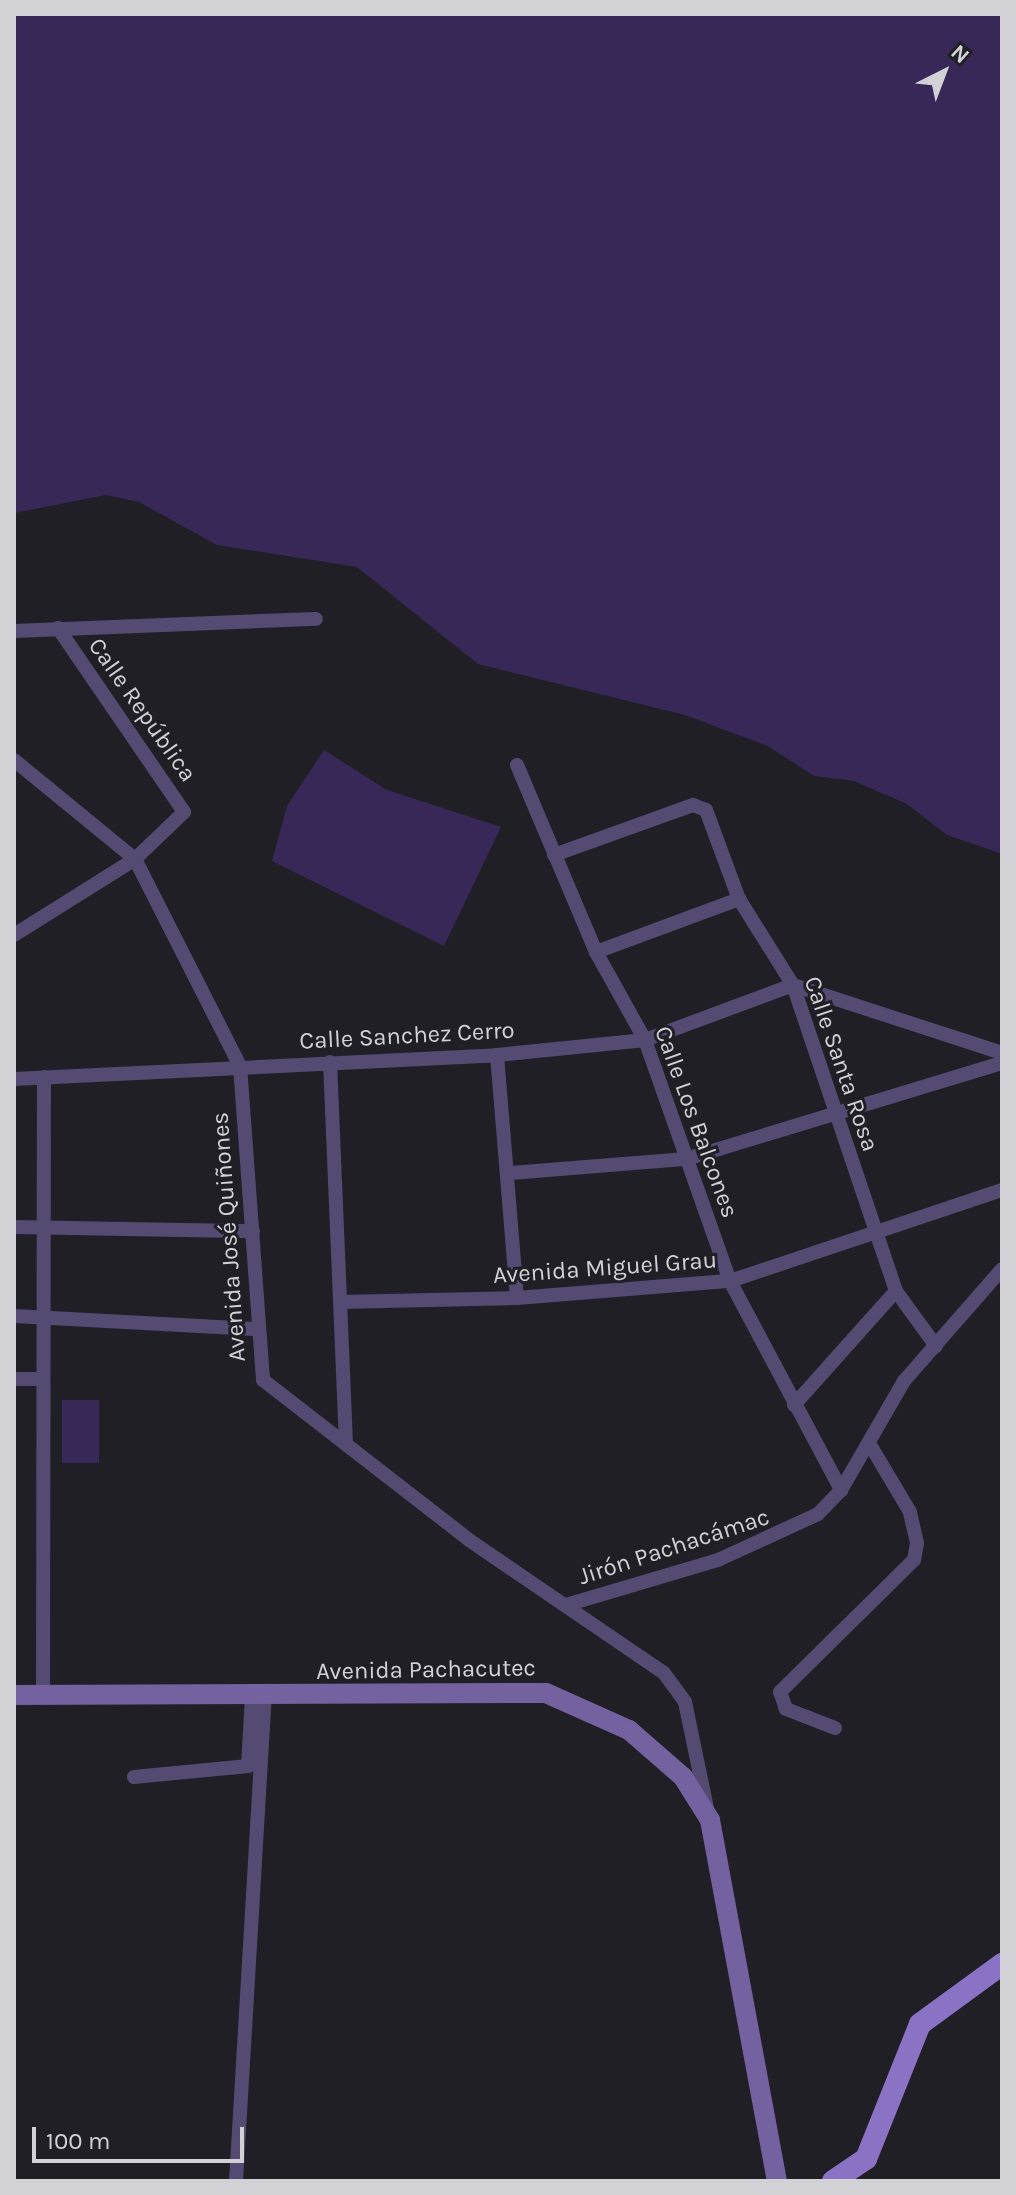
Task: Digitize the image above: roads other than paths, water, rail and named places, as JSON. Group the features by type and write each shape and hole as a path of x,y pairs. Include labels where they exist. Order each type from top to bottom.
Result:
{"main road":[{"name":"Avenida Pachacutec","path":"14,1695 259,1697 546,1693 586,1705 655,1749 710,1820 777,2181"},
{"path":"833,2181 866,2159 920,2024 1002,1964"}],"street":[{"path":"14,631 316,619"},
{"name":"Calle República","path":"58,628 181,804 183,820 135,859"},
{"name":"Avenida José Quiñones","path":"14,760 135,859 240,1066 253,1231 255,1329 263,1380 346,1445 677,1688 710,1820"},
{"name":"Calle Los Balcones","path":"517,765 596,952 645,1040 730,1281 841,1490"},
{"name":"Calle Santa Rosa","path":"554,855 693,805 706,810 739,899 793,985 896,1291 936,1346"},
{"path":"14,935 135,859"},
{"path":"596,952 739,899"},
{"path":"793,985 1002,1053"},
{"name":"Calle Sanchez Cerro","path":"14,1079 497,1055 645,1040 793,985"},
{"path":"497,1055 511,1173 517,1298"},
{"path":"330,1062 346,1445"},
{"path":"511,1173 686,1159 1002,1063"},
{"path":"43,1695 41,1379 44,1077"},
{"name":"Avenida Miguel Grau","path":"340,1302 517,1298 730,1281 1002,1190"},
{"path":"14,1227 253,1231"},
{"name":"Jirón Pachacámac","path":"566,1605 788,1533 841,1490 904,1381 1002,1269"},
{"path":"794,1405 896,1291"},
{"path":"14,1316 255,1329"},
{"path":"14,1379 41,1379"},
{"path":"835,1728 786,1709 780,1692 914,1560 917,1543 910,1512 869,1443"},
{"path":"134,1777 248,1766 259,1697"},
{"path":"236,2181 259,1697"}]}
